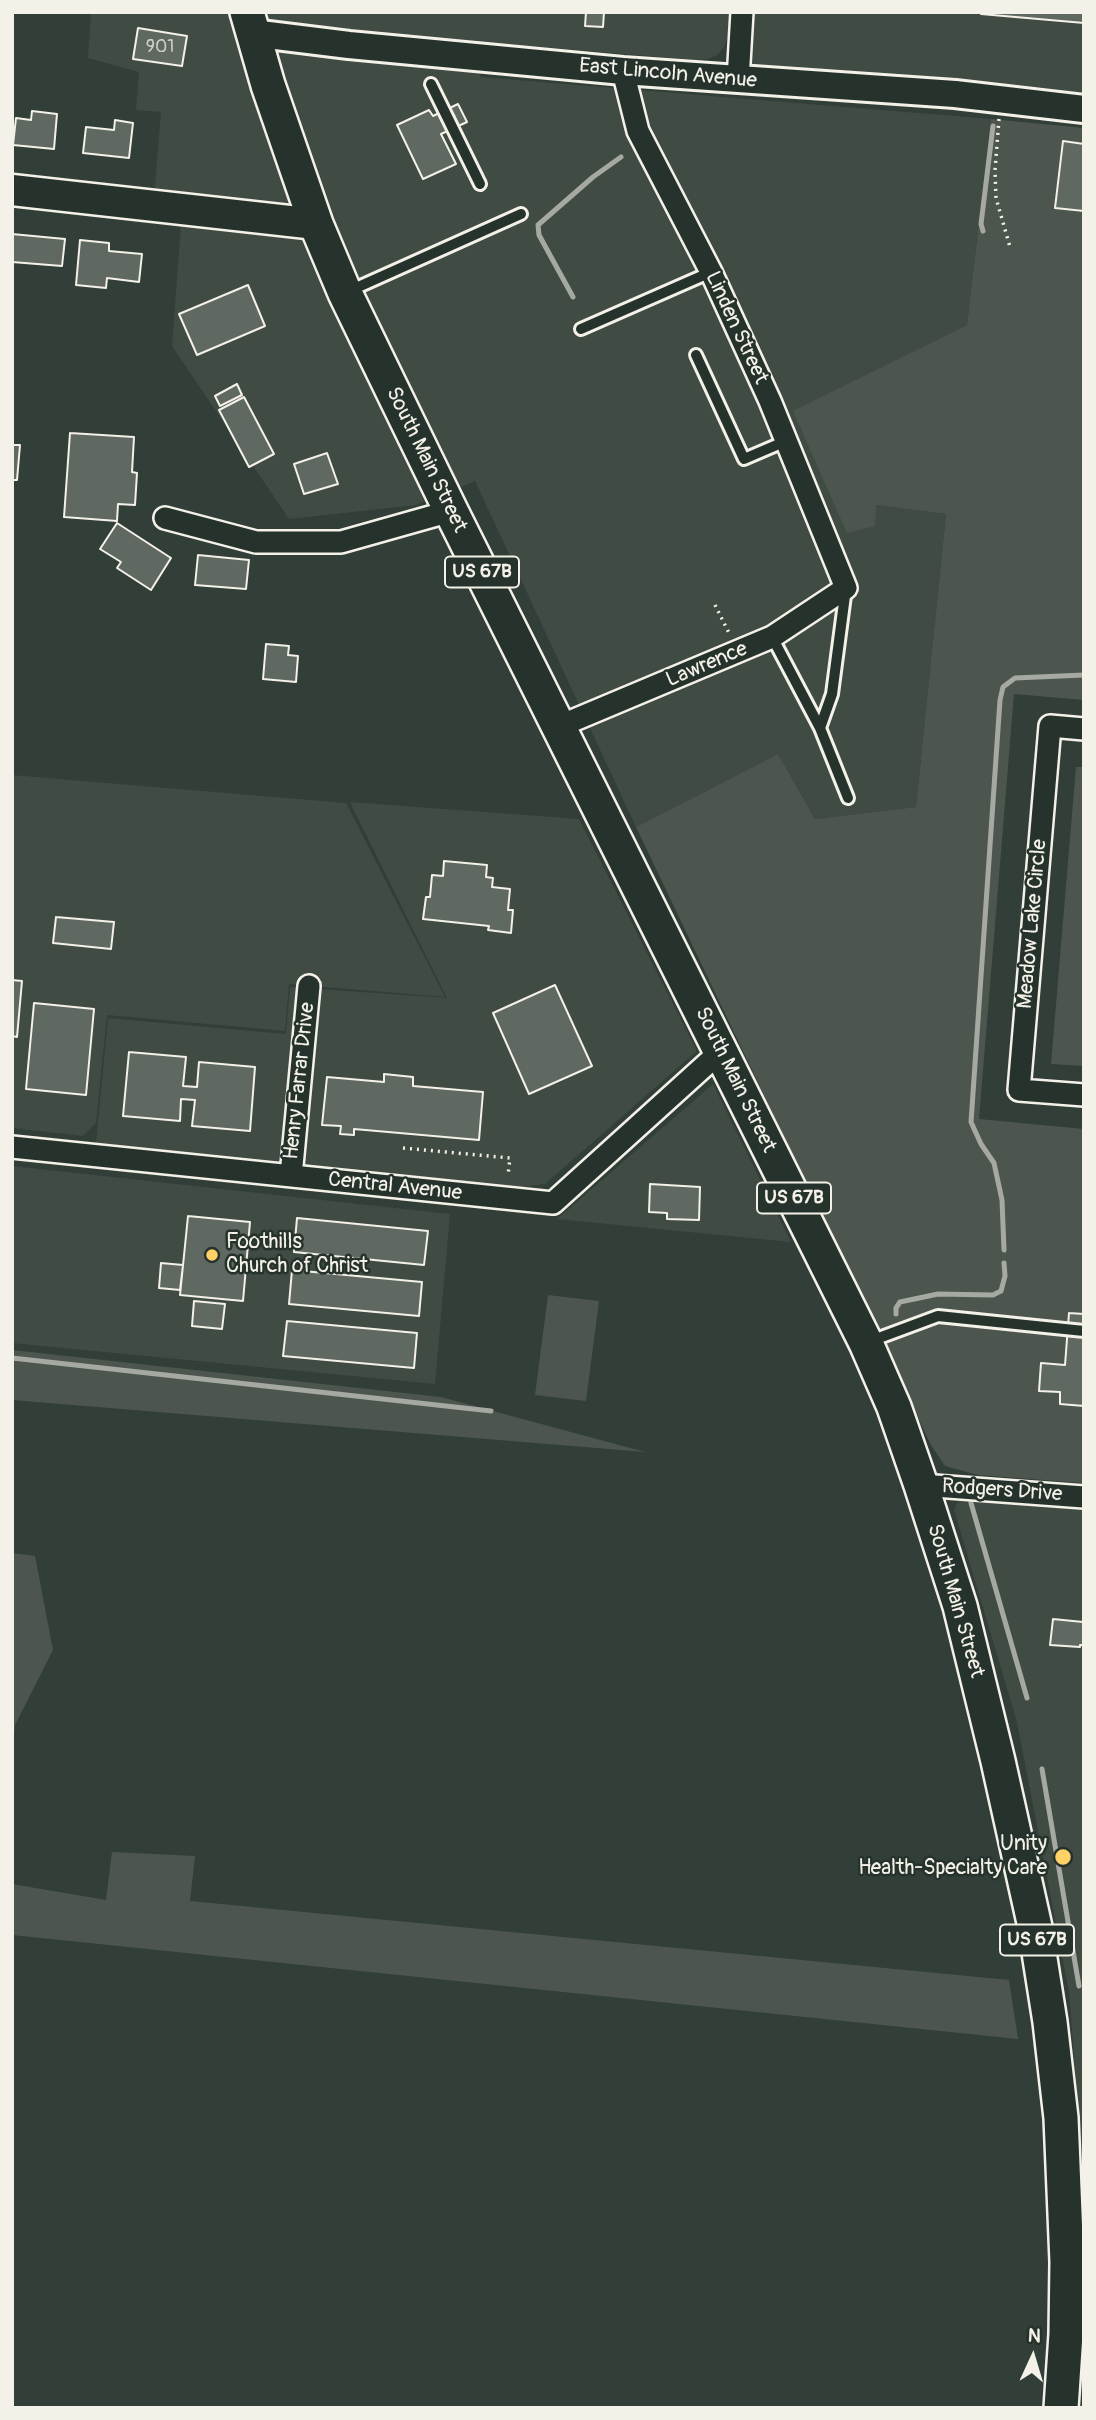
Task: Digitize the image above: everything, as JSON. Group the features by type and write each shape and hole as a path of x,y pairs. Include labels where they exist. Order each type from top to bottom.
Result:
{"main road":[{"name":"South Main Street","path":"250,23 316,225 345,293 866,1343 894,1407 921,1485 960,1606 998,1761 1035,1927 1050,2022 1061,2118 1071,2334 1061,2408"},
{"path":"12,190 316,225"}],"street":[{"path":"737,80 742,12"},
{"name":"East Lincoln Avenue","path":"250,23 349,45 623,71 955,94 1084,109"},
{"name":"Linden Street","path":"623,71 638,131 711,272 786,441 846,589"},
{"path":"165,517 256,542 341,542 451,511"},
{"name":"Lawrence","path":"560,726 772,638 846,589"},
{"name":"Meadow Lake Circle","path":"1084,729 1050,726 1019,1090 1084,1095"},
{"name":"Henry Farrar Drive","path":"291,1176 309,986"},
{"name":"Central Avenue","path":"12,1147 553,1203 721,1051"},
{"name":"Rodgers Drive","path":"921,1485 1084,1497"}],"lane":[{"path":"431,84 480,184"},
{"path":"345,293 521,214"},
{"path":"581,329 711,272"},
{"path":"695,355 744,459 786,441"},
{"path":"820,728 832,694 846,589"},
{"path":"772,638 820,728 848,798"},
{"path":"866,1343 938,1316 1084,1331"}],"path":[{"path":"1000,99 995,170 996,198 1010,247"},
{"path":"715,605 732,638"},
{"path":"403,1147 510,1158 508,1175"}],"shaded area":[{"path":"91,12 730,12 728,37 724,47 717,55 708,59 482,42 480,77 991,119 967,325 793,412 875,505 946,514 916,807 815,819 778,754 636,827 475,481 416,505 289,519 172,346 181,224 154,198 161,112 136,110 139,72 88,58"},
{"path":"754,12 1084,12 1084,93 750,66"},
{"path":"991,119 1084,128 1084,700 1014,694 979,1119 1084,1129 1084,1483 978,1475 945,1466 931,1445 636,827 778,754 815,819 916,807 946,514 876,505 875,526 847,533 793,411 967,325"},
{"path":"1076,767 1084,767 1084,1066 1051,1064"},
{"path":"12,775 346,803 445,997 289,984 285,1031 107,1015 96,1123 83,1136 12,1128"},
{"path":"350,802 579,819 697,1051 545,1184 514,1188 96,1143 108,1018 286,1034 290,987 447,998"},
{"path":"713,1084 791,1242 557,1219"},
{"path":"12,1166 450,1214 435,1384 12,1343"},
{"path":"548,1295 599,1301 586,1401 535,1395"},
{"path":"12,1350 441,1397 645,1452 12,1400"},
{"name":"Unity Health-Specialty Care","path":"964,1497 1084,1505 1084,2185 1069,1992 1017,1722 954,1510"},
{"path":"12,1553 35,1556 53,1650 15,1725 12,1757"},
{"path":"112,1852 195,1856 190,1901 1009,1980 1018,2039 12,1935 12,1884 106,1900"}],"building":[{"path":"586,12 604,12 603,27 585,26"},
{"path":"1084,12 1084,23 981,14"},
{"path":"138,28 187,36 182,66 133,59"},
{"path":"458,104 467,122 441,134 456,164 423,179 397,125 429,110 433,116"},
{"path":"32,111 57,114 54,149 13,145 16,118 31,120"},
{"path":"115,120 133,123 129,158 83,153 86,127 114,130"},
{"path":"1063,141 1084,144 1084,211 1055,208"},
{"path":"12,234 65,239 62,266 12,262"},
{"path":"80,240 109,243 109,251 142,254 139,282 107,278 106,288 76,285"},
{"path":"248,285 265,326 197,355 179,314"},
{"path":"237,384 242,395 220,406 215,396"},
{"path":"244,397 274,454 249,467 219,410"},
{"path":"70,433 134,437 132,472 137,473 135,505 118,504 117,521 64,517"},
{"path":"12,445 20,445 17,480 12,480"},
{"path":"327,453 338,484 304,494 294,464"},
{"path":"117,523 171,558 151,590 117,568 121,562 100,549"},
{"path":"198,555 249,560 246,589 195,585"},
{"path":"266,644 289,646 288,655 298,656 296,682 263,679"},
{"path":"444,861 487,865 486,877 493,878 492,887 510,889 508,910 513,910 511,933 488,930 489,926 423,919 426,897 430,897 432,875 443,876"},
{"path":"56,917 114,922 111,949 53,943"},
{"path":"12,980 22,981 17,1037 12,1036"},
{"path":"555,985 592,1066 529,1094 493,1013"},
{"path":"34,1003 94,1009 86,1095 26,1089"},
{"path":"129,1052 186,1057 183,1086 197,1087 199,1062 255,1067 250,1131 192,1126 195,1100 181,1099 180,1121 123,1116"},
{"path":"384,1074 413,1077 413,1086 483,1092 479,1140 354,1129 354,1135 340,1134 341,1126 322,1125 327,1077 384,1082"},
{"path":"650,1184 700,1187 699,1220 667,1219 667,1213 649,1212"},
{"path":"188,1216 250,1222 243,1301 180,1295"},
{"path":"297,1218 428,1231 424,1265 294,1252"},
{"path":"161,1263 183,1265 180,1290 159,1288"},
{"path":"292,1270 422,1282 419,1316 289,1304"},
{"path":"194,1301 225,1304 222,1329 192,1326"},
{"path":"1069,1313 1084,1314 1084,1406 1060,1404 1060,1392 1039,1391 1041,1363 1065,1365"},
{"path":"287,1321 417,1333 414,1368 283,1356"},
{"path":"1053,1619 1083,1622 1084,1645 1050,1645"}],"waterway":[{"path":"983,231 981,224 993,126"},
{"path":"573,297 539,235 538,225 593,177 621,157"},
{"path":"1004,1250 1002,1200 994,1163 971,1122 1000,700 1003,687 1015,678 1084,675"},
{"path":"896,1314 900,1302 938,1294 993,1295 1001,1291 1005,1276 1004,1263"},
{"path":"12,1358 491,1411"},
{"path":"971,1503 1027,1698"},
{"path":"1042,1769 1079,1986"}],"place":[{"name":"Foothills Church of Christ","path":"212,1255"},
{"name":"Unity Health-Specialty Care","path":"1063,1857"}]}
